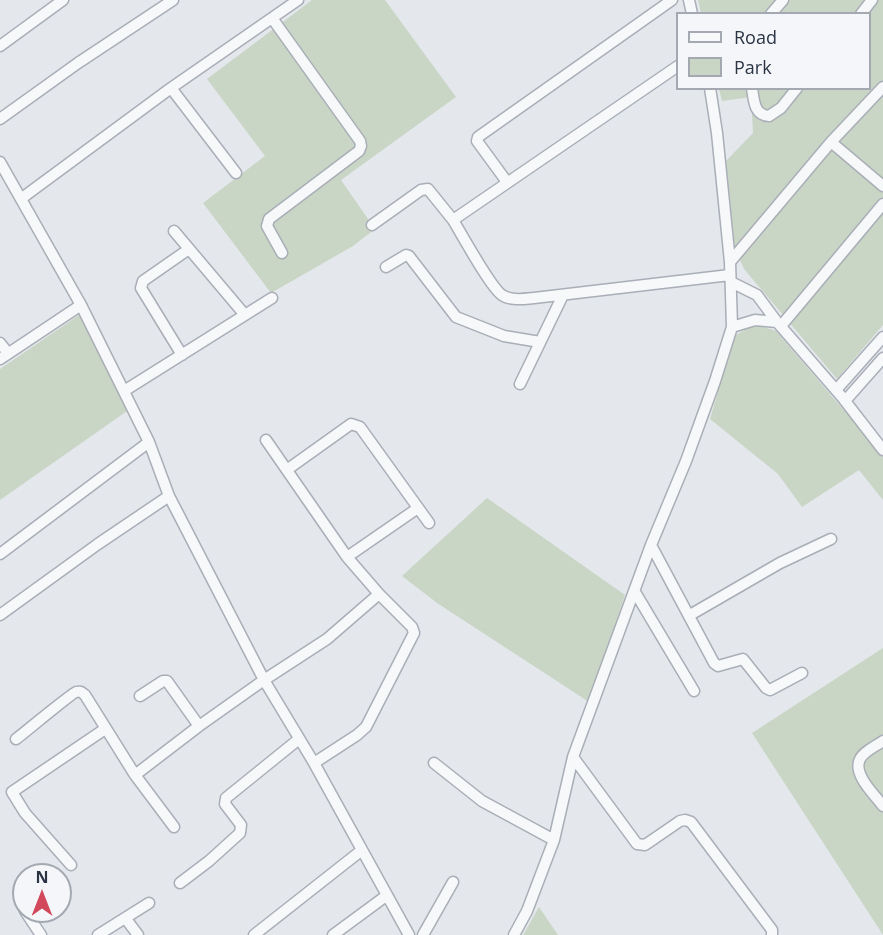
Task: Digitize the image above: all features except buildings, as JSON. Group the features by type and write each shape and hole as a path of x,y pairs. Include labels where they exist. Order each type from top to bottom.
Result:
{"street":[{"path":"0,46 63,0"},
{"path":"0,119 78,63 173,0"},
{"path":"22,198 171,88 298,0"},
{"path":"507,182 477,141 478,137 672,0"},
{"path":"773,12 783,0"},
{"path":"863,12 872,0"},
{"path":"272,18 360,141 361,146 358,151 269,219 267,226 282,253"},
{"path":"453,220 676,67"},
{"path":"730,262 831,142 883,87"},
{"path":"171,88 236,173"},
{"path":"514,935 527,911 554,840 573,757 651,545 700,421 732,327 730,262 710,90"},
{"path":"752,90 758,112 762,116 769,116 781,108 795,90"},
{"path":"831,142 883,186"},
{"path":"0,162 81,305 148,442 169,496 264,680 314,763 409,935"},
{"path":"372,225 421,190 428,189 453,220 500,293 508,298 521,299 731,279 757,295 883,450"},
{"path":"779,324 883,204"},
{"path":"174,231 245,315"},
{"path":"182,355 141,288 143,281 189,249"},
{"path":"386,267 406,255 409,256 456,317 504,336 540,342"},
{"path":"520,384 563,295"},
{"path":"124,391 272,298"},
{"path":"0,343 4,356 81,305"},
{"path":"732,327 755,320 779,324"},
{"path":"836,390 883,337"},
{"path":"845,401 883,358"},
{"path":"288,469 351,424 355,424 360,427 429,523"},
{"path":"266,440 347,557 412,627 414,633 366,727 314,763"},
{"path":"0,554 148,442"},
{"path":"0,615 169,496"},
{"path":"347,557 418,508"},
{"path":"690,615 780,563 831,539"},
{"path":"651,545 714,663 718,666 743,659 770,690 802,672"},
{"path":"635,592 694,692"},
{"path":"135,775 199,726 327,639 379,594"},
{"path":"140,696 163,681 167,681 199,726"},
{"path":"16,739 74,692 80,692 85,695 135,775 174,827"},
{"path":"69,863 25,813 12,792 105,729"},
{"path":"180,883 240,833 242,825 225,804 226,798 299,739"},
{"path":"883,741 859,760 858,769 861,777 883,806"},
{"path":"573,757 638,844 645,845 680,821 691,822 772,930 772,935"},
{"path":"434,763 482,801 554,840"},
{"path":"254,935 362,850"},
{"path":"423,935 453,882"},
{"path":"333,935 386,896"},
{"path":"98,935 149,903"},
{"path":"126,919 138,935"}],"green space":[{"path":"312,0 385,0 456,97 341,180 375,229 353,246 271,293 203,203 265,156 207,79"},
{"path":"698,0 883,0 883,325 837,379 744,269 735,249 726,161 753,133 751,97 722,101 719,90 871,90 871,12 701,12"},
{"path":"82,313 130,409 0,500 0,369"},
{"path":"755,324 776,331 883,456 883,500 859,470 802,507 778,474 710,419 734,336"},
{"path":"487,498 625,595 589,702 437,603 402,576"},
{"path":"883,648 883,935 752,733"},
{"path":"539,907 558,935 523,935"}]}
